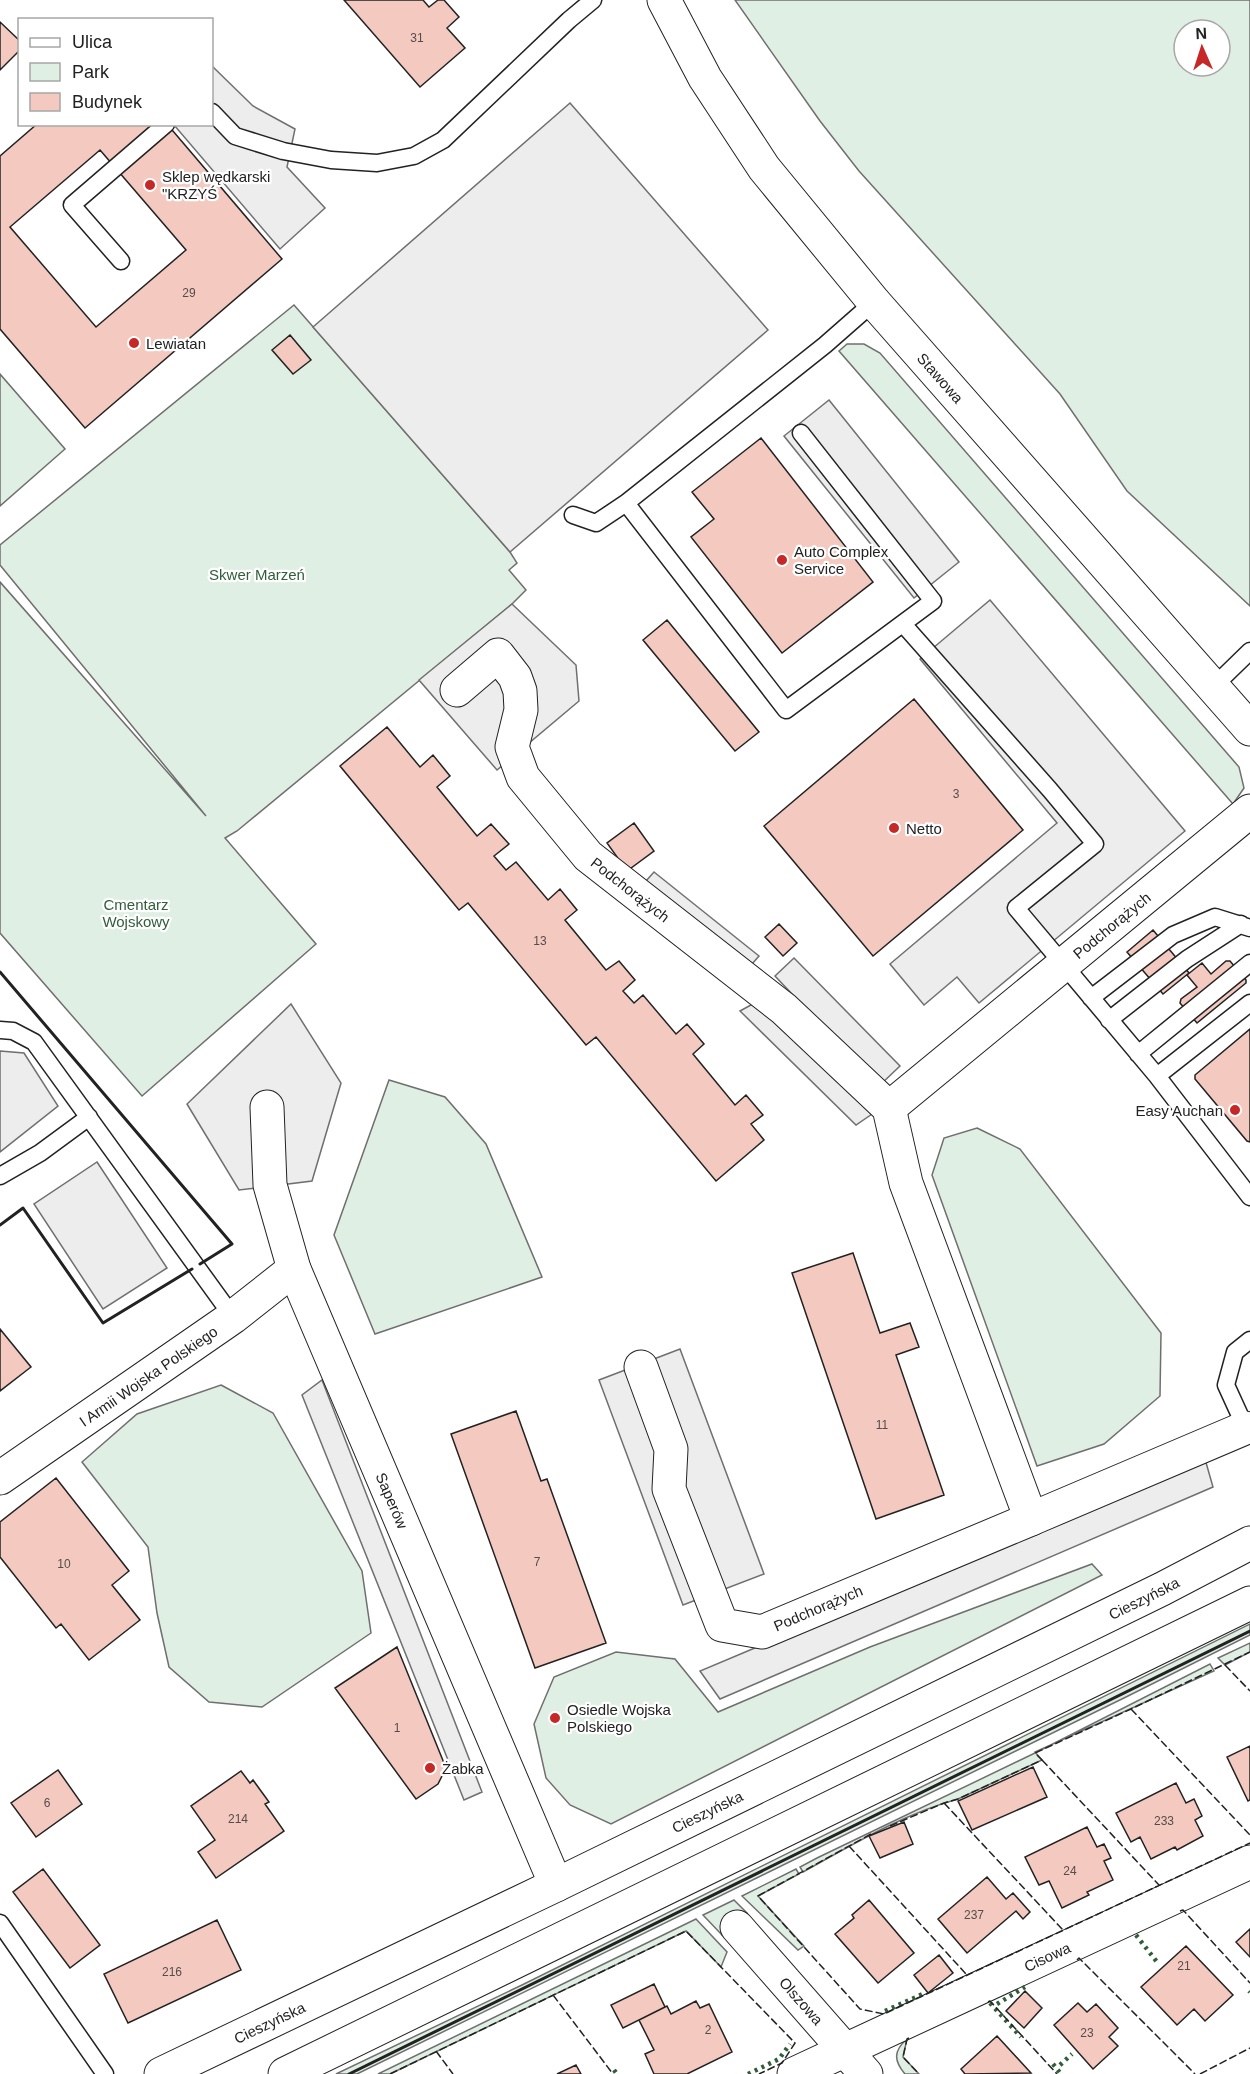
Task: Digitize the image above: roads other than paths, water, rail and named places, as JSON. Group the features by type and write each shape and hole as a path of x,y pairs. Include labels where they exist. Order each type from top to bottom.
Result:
{"street":[{"name":"Stawowa","path":"664,0 705,78 764,168 874,302 1250,729"},
{"name":"Podchorążych","path":"457,690 498,655 515,677 520,691 521,710 512,747 524,777 588,856 784,1009 889,1108 1250,811"},
{"name":"Saperów","path":"267,1107 270,1185 294,1269 556,1885"},
{"path":"889,1108 906,1183 1030,1519"},
{"name":"I Armii Wojska Polskiego","path":"0,1478 233,1317 294,1269"},
{"name":"Podchorążych","path":"641,1367 671,1449 669,1489 722,1625 762,1632 1030,1519 1248,1432"},
{"name":"Cieszyńska","path":"161,2074 556,1885 1162,1589 1250,1543"},
{"path":"285,2074 1250,1603"},
{"name":"Cisowa","path":"794,2074 855,2063 1250,1862"},
{"name":"Olszowa","path":"737,1927 855,2063"}],"lane":[{"path":"213,113 235,136 283,151 331,160 377,163 414,156 444,140 569,20 593,0"},
{"path":"121,261 72,205 164,126"},
{"path":"573,515 596,523 626,503 825,345 874,302"},
{"path":"626,503 786,710 933,601 801,433"},
{"path":"903,624 1095,844 1016,908 1156,1076 1250,1197"},
{"path":"1213,687 1250,651"},
{"path":"1090,998 1173,935 1215,917 1245,926"},
{"path":"1109,1020 1187,959 1245,926"},
{"path":"1138,1054 1250,963"},
{"path":"1156,1076 1250,1003"},
{"path":"0,1030 13,1031 34,1042 233,1317"},
{"path":"0,1176 90,1117"},
{"path":"1248,1432 1226,1385 1235,1352 1250,1340"},
{"path":"0,1923 105,2074"}],"place":[{"name":"Sklep wędkarski \"KRZYŚ","path":"150,185"},
{"name":"Lewiatan","path":"134,343"},
{"name":"Auto Complex Service","path":"782,560"},
{"name":"Netto","path":"894,828"},
{"name":"Easy Auchan","path":"1235,1110"},
{"name":"Osiedle Wojska Polskiego","path":"555,1718"},
{"name":"Żabka","path":"430,1768"}],"park label":[{"name":"Skwer Marzeń","path":"257,574"},
{"name":"Cmentarz Wojskowy","path":"136,912"}]}
